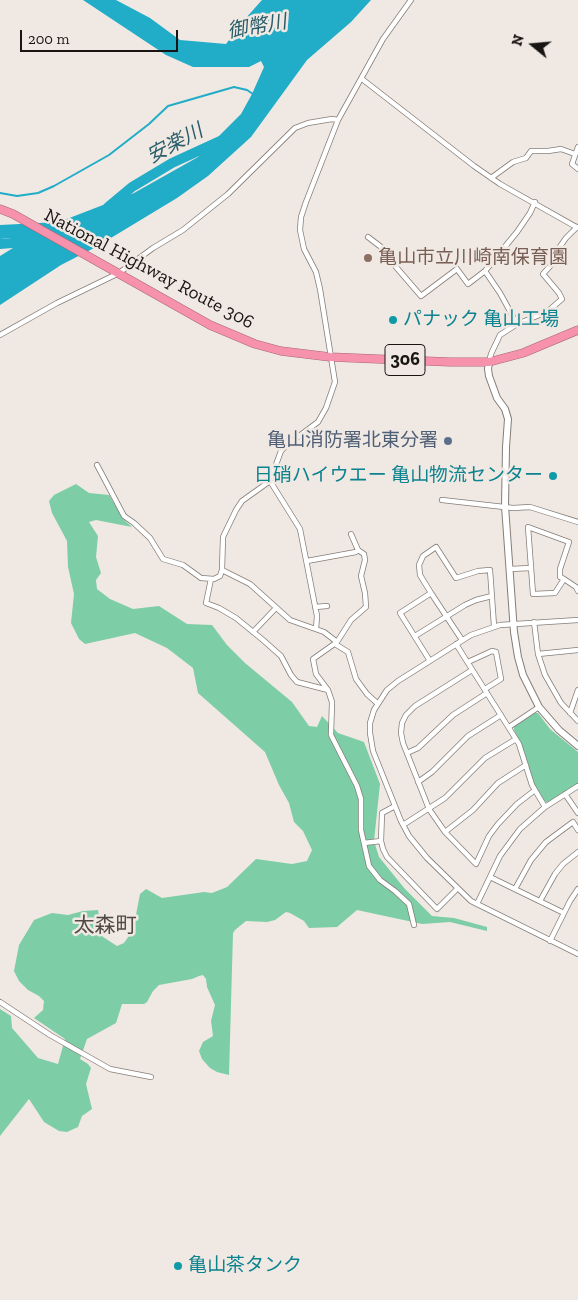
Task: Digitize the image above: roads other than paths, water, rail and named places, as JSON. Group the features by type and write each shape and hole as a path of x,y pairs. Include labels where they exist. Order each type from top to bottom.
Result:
{"highway":[{"name":"National Highway Route 306","path":"0,209 13,214 210,325 255,344 281,351 330,358 489,362 522,353 578,329"}],"street":[{"path":"97,465 125,518 134,523 150,538 163,559 183,565 201,578 212,579 220,576 222,570 223,536 236,510 242,501 270,480 281,452 287,445 318,422 326,408 335,382 316,272 304,250 300,230 301,217 338,120 383,39 411,0"},
{"path":"362,79 416,123 491,178 577,227 566,238 554,255 552,264 543,274 559,292 562,299 547,312 517,324 500,335 491,354 488,369 497,398 505,409 508,419 505,506 514,624 520,666 539,707 559,730 578,746"},
{"path":"0,336 130,264 183,230 208,212 249,175 290,130 312,123 332,119 338,120"},
{"path":"578,147 572,164 578,169"},
{"path":"491,178 513,162 526,158 531,151 548,152 561,148 575,154"},
{"path":"368,237 385,250 396,267 421,296 457,269 468,284 485,271 517,232 530,213 534,202"},
{"path":"485,271 517,324"},
{"path":"270,480 300,529 317,616 316,629"},
{"path":"442,500 513,508 532,507 578,522"},
{"path":"564,579 556,593 532,594 528,527 569,542 560,569 560,576 576,587 578,591"},
{"path":"351,534 358,550 364,554 365,560 361,576 366,607 351,620 336,643 313,659 316,674 331,695 330,732 357,786 361,799 360,830 369,866 380,880 409,904 414,925"},
{"path":"462,640 420,575 419,566 423,556 436,547 456,578 478,571 490,570 494,626"},
{"path":"307,561 356,552 358,550"},
{"path":"510,569 531,568"},
{"path":"222,570 250,584 275,609 290,620 324,632 348,652 356,679 367,694 377,703"},
{"path":"212,579 206,603 225,611 281,656 297,682 328,690"},
{"path":"430,661 400,613 431,592"},
{"path":"415,636 472,602 492,596"},
{"path":"315,607 327,606"},
{"path":"253,632 275,609"},
{"path":"577,953 477,904 457,889 415,845 403,825 371,742 370,723 377,703 392,685 479,631 494,626 578,620"},
{"path":"534,622 541,666 553,691 578,721"},
{"path":"456,644 516,739 532,785 546,807"},
{"path":"538,654 578,650"},
{"path":"407,753 418,748 452,715 501,679 496,652 492,651 468,662"},
{"path":"472,670 415,706 406,715 402,723 401,733 407,753 429,809 444,832 476,864 498,824 516,804 535,790"},
{"path":"570,713 578,690"},
{"path":"509,727 539,707"},
{"path":"418,782 438,767 468,736 501,715"},
{"path":"403,825 429,809 454,790 485,758 516,739"},
{"path":"444,832 472,810 498,783 526,765"},
{"path":"477,904 510,840 530,818 578,786"},
{"path":"566,794 578,813"},
{"path":"395,806 382,813 381,841 384,852 391,862 437,909 457,889"},
{"path":"515,889 530,860 546,842 573,822 578,830"},
{"path":"364,843 381,841"},
{"path":"540,902 555,874 563,864 578,852"},
{"path":"490,877 564,913"},
{"path":"550,941 578,889"},
{"path":"0,1002 50,1035 110,1069 151,1077"}],"water":[{"name":"御幣川","path":"83,0 116,0 150,18 180,40 226,44 262,0 371,0 351,22 307,60 251,137 208,176 177,198 96,247 61,265 0,305 0,256 13,248 10,238 0,239 0,225 59,222 134,193 198,157 241,114 264,67 261,61 249,67 193,67 166,55"}],"waterway":[{"path":"0,193 17,196 38,193 54,186 109,155 149,124 168,106 234,87 247,90 253,94"},
{"name":"安楽川","path":"108,207 132,187 172,163 220,141"},
{"path":"0,244 24,242"}],"place":[{"name":"亀山市立川崎南保育園","path":"368,258"},
{"name":"パナック 亀山工場","path":"393,320"},
{"name":"亀山消防署北東分署","path":"448,441"},
{"name":"日硝ハイウエー 亀山物流センター","path":"553,476"},
{"name":"亀山茶タンク","path":"178,1266"}],"district":[{"name":"太森町","path":"105,926"}]}
